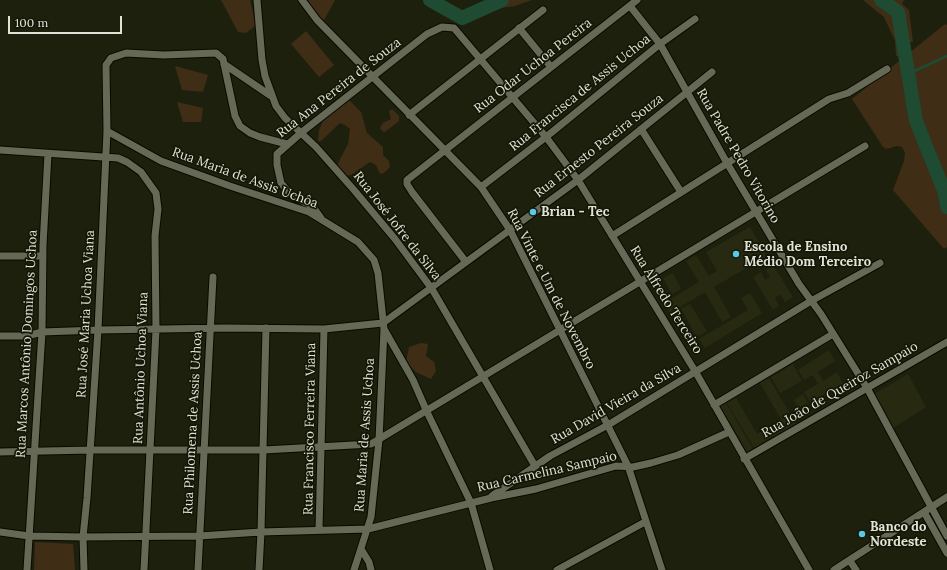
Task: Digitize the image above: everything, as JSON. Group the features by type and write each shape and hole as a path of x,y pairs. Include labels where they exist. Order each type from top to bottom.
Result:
{"street":[{"name":"Rua José Jofre da Silva","path":"257,0 262,60 271,96 285,118 302,132 335,168 395,239 432,289 535,466"},
{"name":"Rua Vinte e Um de Novembro","path":"302,0 317,20 481,187 510,230 628,466 645,522 662,570"},
{"name":"Rua Odar Uchoa Pereira","path":"466,262 418,201 407,184 408,178 637,0"},
{"name":"Rua Padre Pedro Vitorino","path":"630,6 660,44 727,164 810,301 817,307 867,388 947,536"},
{"path":"410,115 543,10"},
{"name":"Rua Francisca de Assis Uchoa","path":"481,187 546,137 660,44 695,19"},
{"name":"Rua Ana Pereira de Souza","path":"321,218 313,207 291,195 281,183 277,165 278,154 287,144 372,76 428,34 442,27 451,27 458,33 479,60"},
{"path":"519,28 552,67"},
{"name":"Rua José Jofre da Silva","path":"109,60 126,53 164,55 216,53 223,59 224,64 271,96"},
{"name":"Rua José Maria Uchoa Viana","path":"84,570 83,537 98,330 107,131 105,69 109,60"},
{"name":"Rua Alfredo Terceiro","path":"479,60 546,137 578,180 695,371 744,460 809,570"},
{"path":"224,64 237,121 250,133 287,144"},
{"path":"612,236 829,99 848,93 888,69"},
{"name":"Rua Ernesto Pereira Souza","path":"384,326 466,262 578,180 712,72"},
{"path":"641,130 681,192"},
{"name":"Rua Maria de Assis Uchôa","path":"107,131 161,161 248,192 291,205 321,218 358,242 371,254 378,272 384,326"},
{"path":"274,141 278,154"},
{"path":"0,452 90,450 151,451 204,449 264,450 371,444 483,378 640,281 865,146"},
{"path":"0,150 105,157"},
{"name":"Rua Marcos Antônio Domingos Uchoa","path":"27,570 42,332 43,256 48,154"},
{"name":"Rua Antônio Uchoa Viana","path":"105,157 127,162 141,172 153,188 158,202 156,236 156,330 144,570"},
{"path":"0,256 43,256"},
{"name":"Rua David Vieira da Silva","path":"491,498 550,456 608,426 810,301 880,263"},
{"name":"Rua Philomena de Assis Uchoa","path":"198,570 213,277"},
{"path":"0,336 27,336 42,332 98,330 210,328 324,329 384,326 414,380 426,412 471,503 490,570"},
{"name":"Rua Maria de Assis Uchoa","path":"354,570 368,529 373,503 379,440 384,326"},
{"path":"259,570 264,450 266,328"},
{"name":"Rua Francisco Ferreira Viana","path":"319,530 324,329"},
{"path":"714,405 833,334"},
{"name":"Rua João de Queiroz Sampaio","path":"744,460 947,342"},
{"name":"Rua Carmelina Sampaio","path":"30,536 199,536 261,532 368,529 491,498 536,489 616,466 651,463 678,455 728,432"},
{"path":"834,570 947,498"},
{"path":"924,512 947,553"},
{"path":"560,569 645,522"},
{"path":"0,532 30,536"},
{"path":"361,549 371,570"},
{"path":"850,560 856,570"}],"shaded area":[{"path":"221,0 250,0 256,25 246,33 238,32"},
{"path":"306,0 335,0 323,22"},
{"path":"491,0 532,0 515,6 500,8 491,2"},
{"path":"863,0 904,0 902,4 909,10 913,42 907,42 900,57 896,56 895,41 884,17"},
{"path":"945,24 947,25 947,247 944,249 893,190 904,161 905,153 902,147 896,146 887,149 883,147 852,99"},
{"path":"306,31 334,65 319,77 291,44"},
{"path":"175,66 208,75 203,92 182,90"},
{"path":"348,99 361,112 367,133 383,147 383,155 389,161 390,167 384,173 380,174 376,165 370,162 351,175 343,176 336,167 348,144 350,129 345,125 340,123 321,141 318,141 319,130 324,119"},
{"path":"177,102 203,108 201,122 183,122"},
{"path":"392,109 399,116 399,121 385,132 382,131 380,128 383,123 391,119 389,111"},
{"path":"750,227 767,256 714,287 731,317 722,322 705,292 670,313 664,303 699,282 686,261 696,255 709,276 717,271 706,252"},
{"name":"Escola de Ensino Médio Dom Terceiro","path":"773,265 793,297 785,302 780,294 775,298 779,306 773,310 753,277 761,272 765,280 770,277 766,270"},
{"path":"673,273 681,289 672,294 663,278"},
{"path":"750,293 762,313 705,348 699,339 748,310 741,298"},
{"path":"690,304 707,331 697,337 681,309"},
{"path":"421,343 428,344 426,356 434,362 436,371 431,379 416,372 406,362 409,347"},
{"path":"829,350 835,361 818,372 823,381 837,372 843,384 810,402 804,392 818,384 813,375 804,380 798,370"},
{"path":"793,364 802,381 780,393 771,377"},
{"path":"908,374 926,407 893,428 874,394"},
{"path":"769,378 796,424 754,448 727,403 736,398 757,434 781,419 760,383"},
{"path":"803,394 808,403 798,408 794,400"},
{"path":"726,403 753,449 747,452 720,406"},
{"path":"35,542 73,544 75,570 34,570"}],"waterway":[{"path":"430,0 462,18 502,0"},
{"path":"881,0 898,12 916,121 945,193 947,207"},
{"path":"908,74 947,56"}],"place":[{"name":"Brian - Tec","path":"533,212"},
{"name":"Escola de Ensino Médio Dom Terceiro","path":"736,254"},
{"name":"Banco do Nordeste","path":"862,534"}]}
